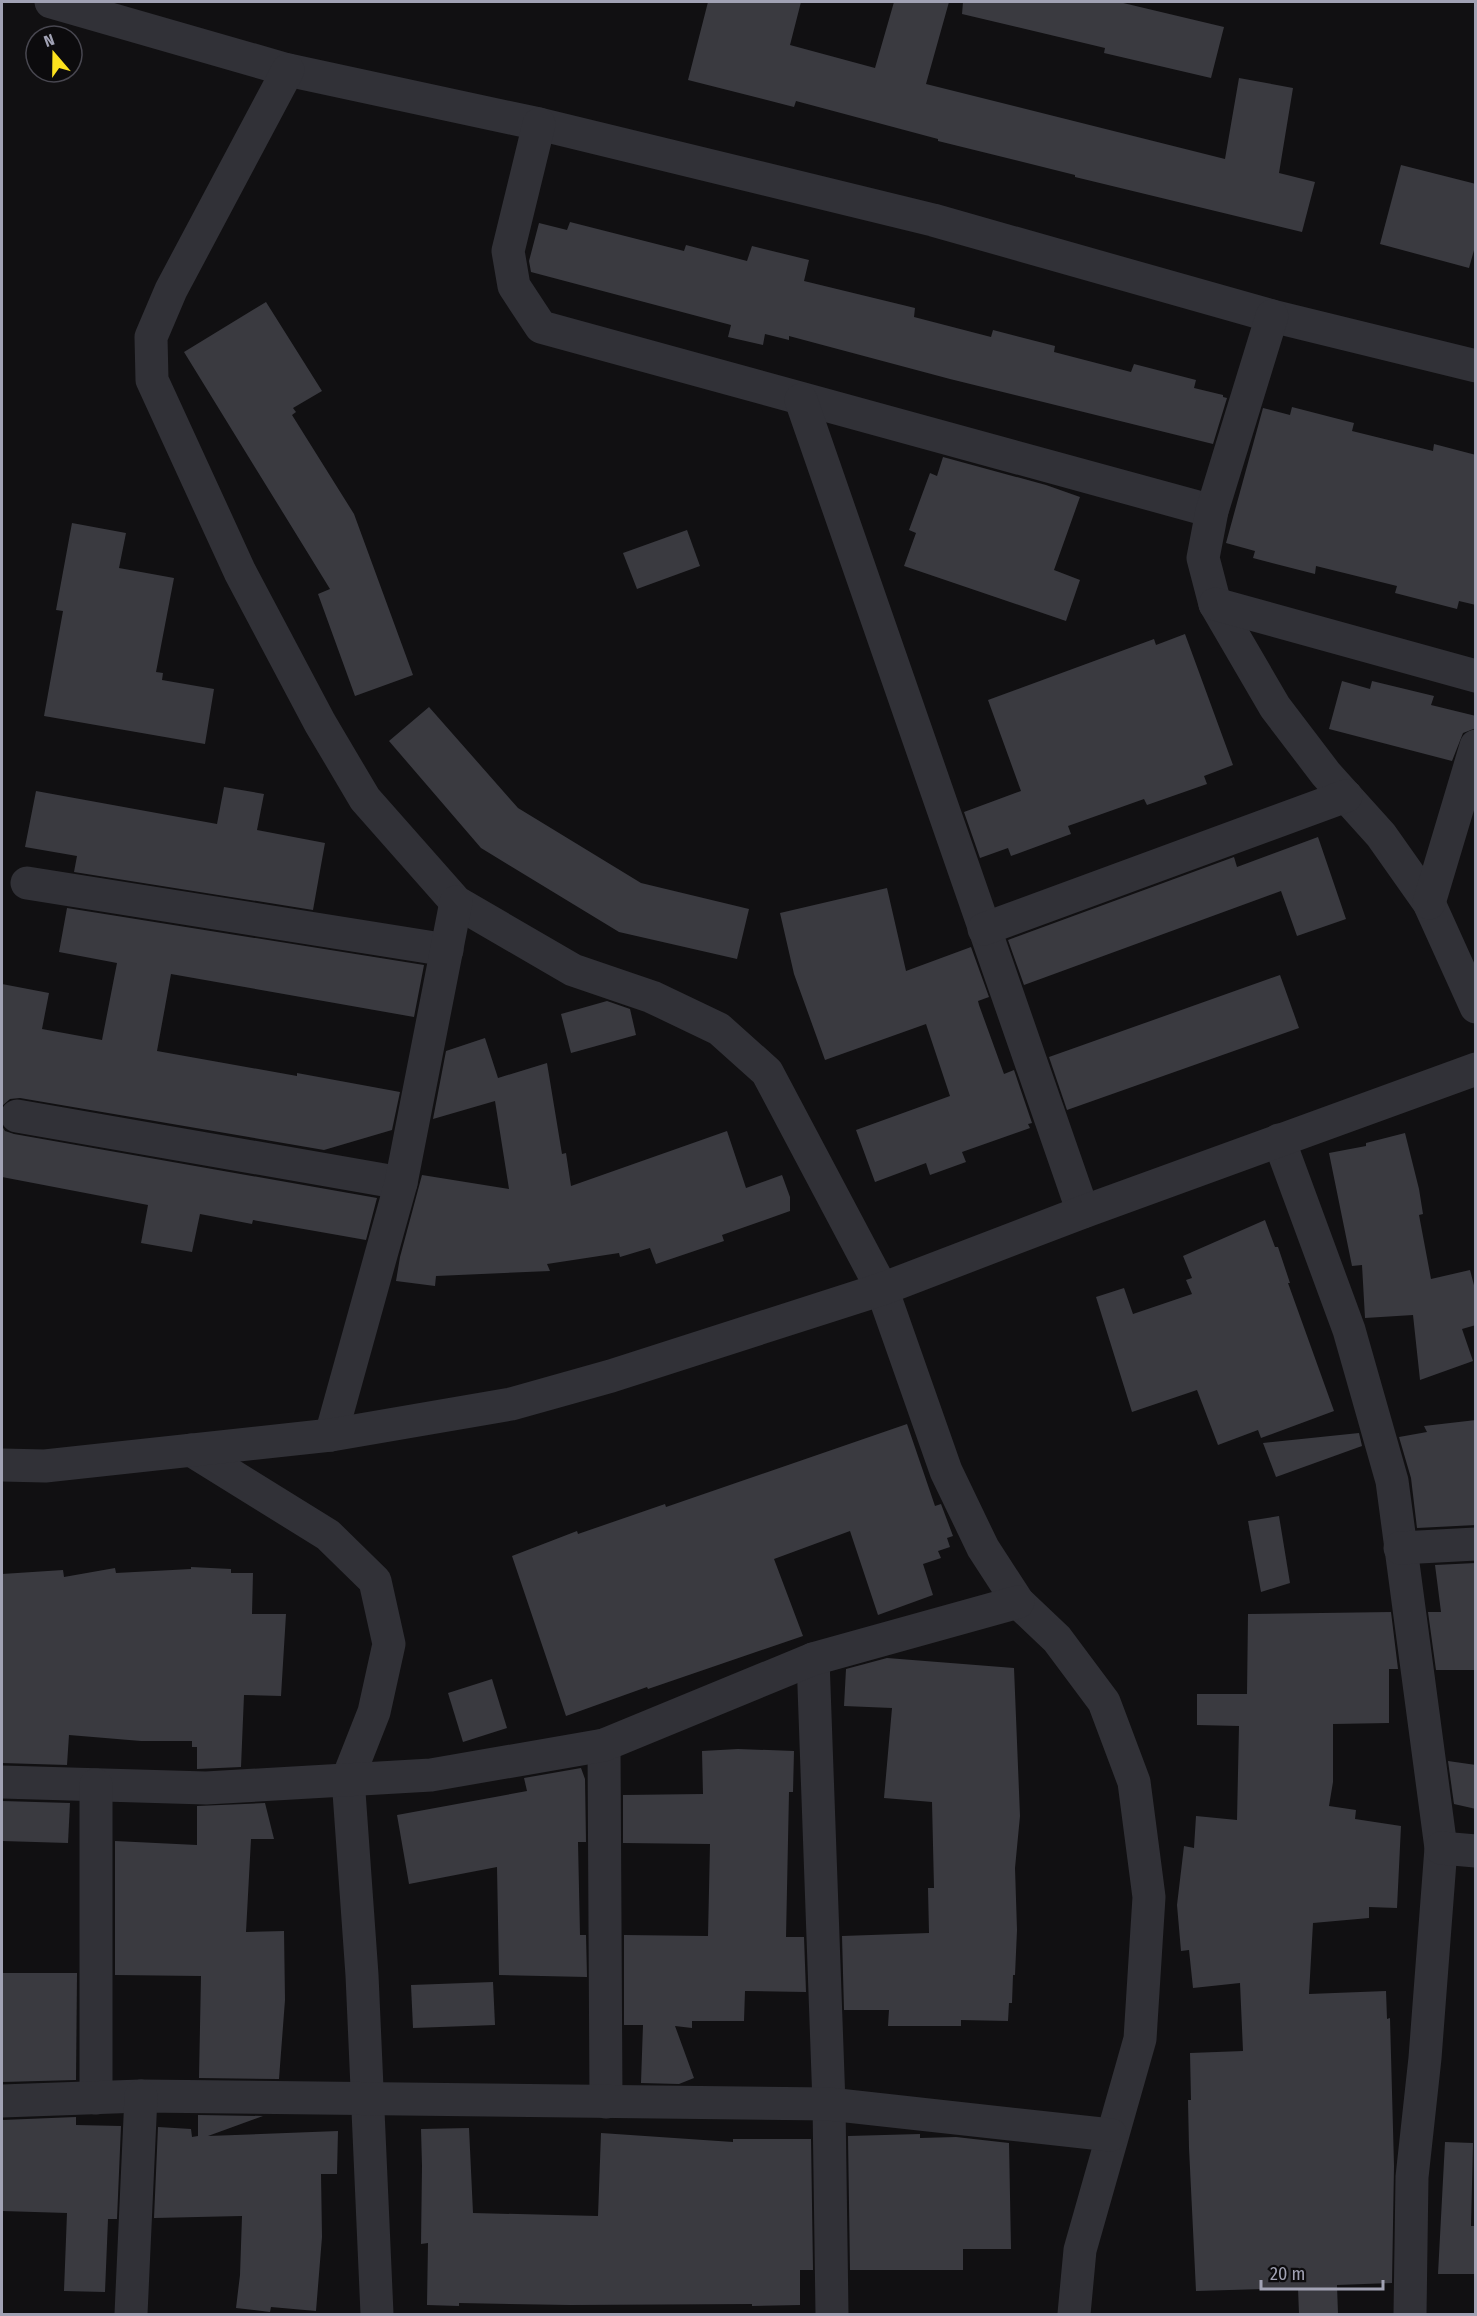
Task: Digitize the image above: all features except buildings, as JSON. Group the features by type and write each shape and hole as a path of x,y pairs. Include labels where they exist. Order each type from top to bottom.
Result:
{"street":[{"path":"51,2 288,70 539,124 933,220 1272,316 1476,366"},
{"path":"288,70 171,290 151,337 152,380 240,572 320,723 365,799 456,902 573,970 652,997 719,1029 767,1072 882,1289 946,1471 983,1548 1018,1602 1057,1639 1104,1702 1134,1782 1149,1897 1140,2039 1080,2250 1074,2314"},
{"path":"539,124 508,251 514,286 541,327 1212,511"},
{"path":"1272,316 1212,511 1203,558 1215,604 1275,707 1326,774 1382,835 1429,903 1476,1007"},
{"path":"801,400 1083,1212"},
{"path":"1215,604 1476,676"},
{"path":"1429,903 1476,746"},
{"path":"984,929 1346,796"},
{"path":"27,883 447,950"},
{"path":"331,1435 401,1183 456,902"},
{"path":"2,1465 45,1466 331,1435 511,1404 611,1376 882,1289 1083,1212 1476,1069"},
{"path":"17,1116 401,1183"},
{"path":"1278,1140 1349,1330 1392,1481 1441,1848 1425,2058 1412,2177 1410,2314"},
{"path":"192,1450 328,1534 375,1581 388,1644 374,1712 348,1778 362,1975 377,2314"},
{"path":"1400,1548 1476,1544"},
{"path":"2,1782 206,1788 431,1775 604,1745 813,1659 1018,1602"},
{"path":"813,1659 829,2104 832,2314"},
{"path":"604,1745 606,2102"},
{"path":"96,1785 96,2098"},
{"path":"1441,1848 1476,1851"},
{"path":"2,2100 141,2096 829,2104 1111,2135"},
{"path":"131,2314 141,2096"}]}
